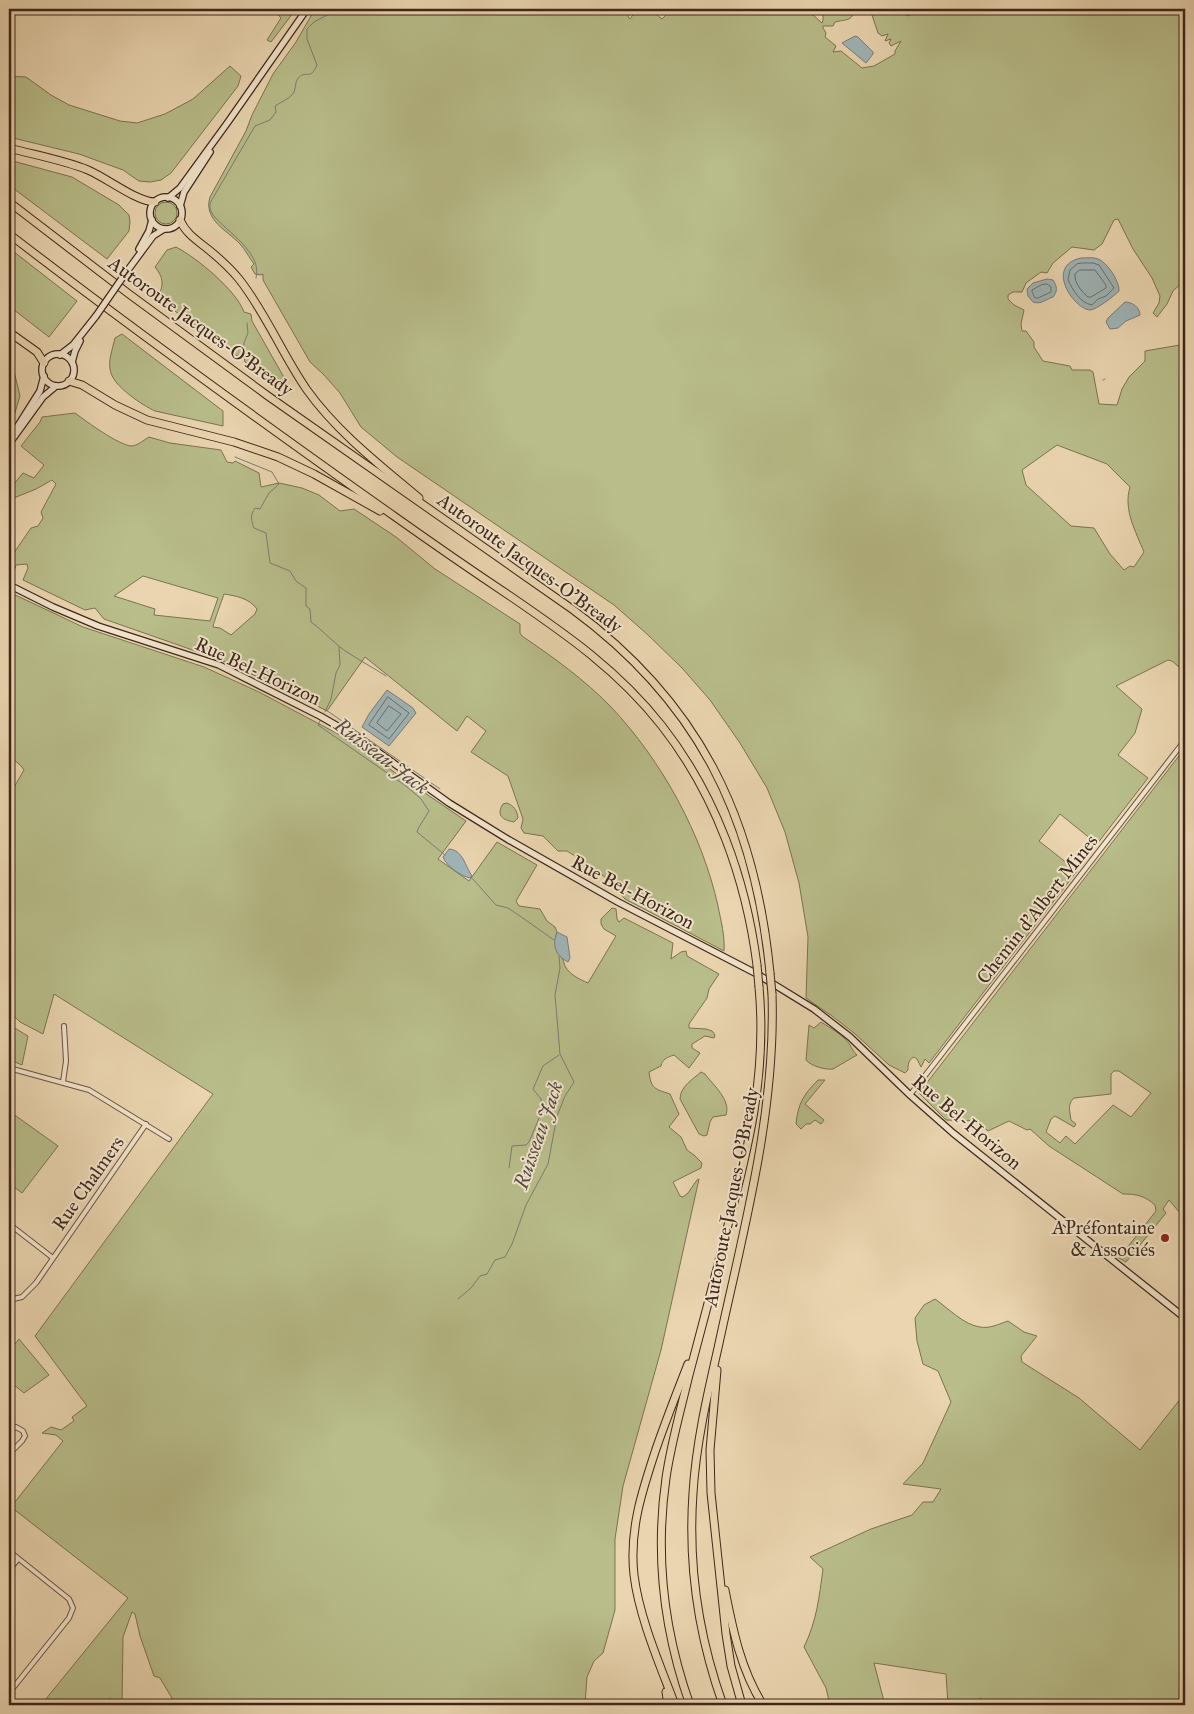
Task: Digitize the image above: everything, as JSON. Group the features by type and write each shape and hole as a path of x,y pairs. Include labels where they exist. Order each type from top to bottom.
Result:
{"highway":[{"path":"9,148 84,169 109,180 142,200 155,202"},
{"name":"Autoroute Jacques-O'Bready","path":"9,202 235,372 605,634 645,672 683,719 715,771 739,825 750,857 766,931 772,994 771,1062 764,1128 697,1455 693,1494 692,1535 695,1585 701,1625 710,1664 723,1705"},
{"path":"180,220 186,230 223,262 243,285 260,310 300,379 328,416 380,465 450,524"},
{"name":"Autoroute Jacques-O'Bready","path":"9,234 220,392 421,535 581,645 623,682 663,727 691,768 723,831 745,898 757,965 761,1021 760,1061 754,1116 743,1167 670,1454 665,1485 662,1575 676,1660 690,1705"},
{"path":"9,332 38,352 44,363"},
{"path":"69,381 82,385 112,404 144,419 243,444 285,460 324,479 421,535"},
{"path":"674,1705 643,1614 636,1586 633,1561 634,1530 643,1486 699,1338"},
{"path":"719,1345 710,1455 710,1487 727,1642 742,1705"},
{"path":"716,1543 736,1644 749,1679 763,1705"},
{"path":"662,1672 668,1705"}],"street":[{"path":"168,198 180,189 306,9"},
{"path":"180,206 184,192 228,122"},
{"path":"56,386 47,381 44,376 44,363 50,357 60,355 72,346 96,316 125,274 150,231 151,209 155,202 168,198 175,200 180,206 182,214 180,220 173,227 164,229 153,236 134,260"},
{"path":"152,220 156,225 164,229"},
{"path":"9,442 45,395 56,386 63,385 69,381 74,373 72,362 75,351 87,328"},
{"path":"60,355 67,357 72,362"},
{"path":"9,442 40,391 44,376"},
{"name":"Rue Bel-Horizon","path":"9,585 98,626 219,665 320,716 360,739 449,803 509,840 618,902 757,974 814,1009 850,1037 910,1095 953,1133 1185,1318"},
{"name":"Chemin d'Albert Mines","path":"910,1095 1185,740"},
{"path":"63,1082 66,1061 64,1026"},
{"path":"9,1068 82,1087 97,1093 168,1138"},
{"name":"Rue Chalmers","path":"9,1300 17,1300 26,1294 146,1124"},
{"name":"Rue Chalmers","path":"9,1224 53,1258"},
{"path":"9,1435 11,1430 16,1428 23,1431 25,1436 9,1454"},
{"path":"9,1551 69,1599 73,1608 69,1618 9,1694"},
{"path":"9,1570 18,1559"}],"green space":[{"path":"273,9 277,9 282,13 282,9 296,9 271,42 267,40 281,18"},
{"path":"315,9 631,9 628,17 630,19 635,12 644,14 650,9 662,19 672,9 811,9 807,13 813,15 822,23 823,11 825,9 855,9 850,18 835,22 833,26 823,26 823,28 826,33 825,37 836,46 833,52 841,51 862,68 874,66 895,54 901,41 891,46 889,43 891,39 885,41 888,34 882,36 878,33 870,9 903,9 907,16 921,10 939,13 938,9 1185,9 1185,280 1173,291 1167,304 1157,317 1153,313 1159,303 1160,296 1152,278 1133,249 1118,219 1114,220 1102,244 1094,250 1072,247 1053,263 1047,273 1041,272 1026,283 1022,292 1013,292 1008,295 1008,299 1014,305 1024,310 1021,324 1022,331 1026,331 1034,342 1034,347 1043,361 1070,366 1072,370 1090,370 1093,372 1099,404 1117,405 1122,389 1129,377 1145,361 1145,351 1180,345 1183,351 1185,351 1185,672 1168,660 1116,686 1142,709 1135,733 1118,755 1148,778 1097,844 1060,814 1039,841 1077,871 929,1063 925,1059 921,1067 914,1057 909,1061 908,1070 905,1073 889,1065 854,1033 806,998 808,937 799,883 785,832 767,788 740,743 710,700 682,668 614,605 397,457 361,427 340,393 310,362 263,280 263,274 255,274 251,267 254,264 244,249 213,218 209,205 210,197 246,131 273,74 296,42","holes":["1057,445 1107,464 1130,487 1128,496 1129,512 1144,552 1134,567 1130,566 1124,570 1110,554 1094,528 1071,526 1026,485 1022,470"]},
{"path":"230,66 241,76 238,86 171,173 161,180 139,181 123,170 79,154 9,137 9,76 26,77 69,105 120,121 137,123 165,114 193,99"},
{"path":"9,160 72,177 119,205 129,215 129,231 107,259 9,185"},
{"path":"166,202 174,205 177,213 174,221 166,224 158,221 155,213 158,205"},
{"path":"176,247 215,275 233,294 244,312 251,314 252,321 286,381 280,387 245,362 244,357 237,356 157,298 162,282 155,267 167,250"},
{"path":"9,248 77,301 49,337 9,306"},
{"path":"122,334 223,411 223,426 155,411 123,390 110,369 115,338"},
{"path":"9,364 13,367 20,396 11,426 9,424"},
{"path":"75,413 110,437 131,446 149,437 170,443 221,450 227,462 233,463 235,461 259,473 261,487 279,483 302,488 319,495 340,511 354,509 396,537 435,569 520,624 522,636 568,669 611,707 630,728 663,775 678,800 702,852 718,906 724,951 625,899 606,878 567,851 558,851 543,836 524,833 521,828 523,819 508,776 471,752 486,731 467,716 457,731 365,657 327,711 221,660 104,619 95,608 85,610 23,580 28,568 27,564 16,565 12,578 9,577 9,560 31,528 38,526 43,518 41,512 56,484 52,480 9,500 9,490 23,473 34,478 44,465 21,446 42,417","holes":["143,576 218,598 210,621 154,615 155,609 114,596","224,594 246,600 257,609 255,614 231,635 220,628 213,627"]},
{"path":"9,592 83,627 204,667 259,692 340,735 466,821 438,859 469,881 497,842 537,865 516,901 519,906 540,909 547,921 555,927 557,932 555,943 557,949 567,969 578,978 588,983 616,936 604,929 601,924 601,919 612,908 616,909 619,922 624,918 673,943 671,959 686,951 687,956 719,974 709,989 707,998 689,1024 689,1028 712,1031 715,1035 714,1038 705,1036 692,1044 692,1048 700,1053 689,1068 674,1055 664,1060 661,1066 649,1072 651,1082 655,1088 670,1094 679,1114 669,1127 681,1137 687,1150 702,1163 701,1168 673,1182 680,1196 683,1197 699,1179 661,1350 623,1486 615,1539 615,1610 603,1653 594,1661 587,1677 585,1705 176,1705 160,1678 154,1676 140,1636 135,1614 132,1612 123,1637 122,1705 41,1705 128,1598 11,1507 63,1441 56,1435 42,1433 51,1427 61,1430 74,1421 72,1417 87,1406 35,1336 213,1094 54,994 43,1034 20,1022 9,1011 9,796 24,770 9,755"},
{"path":"1185,748 1185,1209 1180,1213 1169,1200 1163,1209 1166,1213 1126,1262 1119,1258 1156,1211 1155,1205 1148,1199 1132,1194 1123,1194 1049,1146 1030,1129 1027,1130 1009,1121 988,1131 977,1121 946,1120 919,1093","holes":["1114,1071 1119,1071 1151,1093 1131,1117 1113,1105 1075,1144 1066,1136 1060,1143 1046,1132 1051,1119 1055,1116 1074,1127 1076,1124 1071,1120 1070,1111 1072,1100 1074,1098 1111,1094 1111,1074"]},
{"path":"507,803 517,813 518,818 514,822 506,820 500,814 503,804"},
{"path":"821,1022 844,1038 857,1055 833,1069 818,1067 808,1062 806,1060 809,1025 814,1028"},
{"path":"13,1027 28,1036 22,1065 10,1060 14,1042"},
{"path":"701,1072 705,1074 721,1093 727,1109 726,1115 713,1117 707,1135 704,1136 699,1134 680,1099 685,1087"},
{"path":"818,1080 825,1080 805,1104 824,1120 821,1124 815,1120 810,1124 806,1124 801,1129 796,1124 800,1105 805,1095"},
{"path":"9,1111 58,1146 22,1193 9,1183"},
{"path":"935,1299 962,1320 974,1326 994,1326 1008,1321 1024,1332 1037,1336 1021,1356 1022,1362 1079,1398 1140,1450 1185,1393 1185,1633 1181,1665 1185,1669 1185,1705 991,1705 980,1698 982,1705 948,1705 946,1674 874,1663 885,1705 830,1705 826,1688 804,1647 815,1618 823,1569 810,1557 871,1529 912,1515 923,1502 933,1502 941,1489 903,1484 923,1463 951,1402 938,1371 923,1364 917,1341 915,1318 924,1305"},
{"path":"19,1339 49,1375 24,1393 9,1381 11,1349"}],"water":[{"path":"855,36 873,52 866,63 842,43"},
{"path":"1081,258 1094,258 1102,261 1112,273 1119,287 1119,291 1113,296 1090,310 1077,303 1070,295 1063,278 1065,269 1070,262"},
{"path":"1047,279 1053,280 1055,284 1055,295 1041,302 1033,302 1028,296 1027,289 1033,283"},
{"path":"1125,302 1136,306 1140,315 1126,321 1118,328 1110,329 1106,322 1108,318"},
{"path":"387,690 413,708 416,713 389,746 362,727"},
{"path":"449,849 461,855 472,876 470,878 462,875 447,864 443,857"},
{"path":"557,932 567,937 570,958 568,962 557,953 555,942"}],"waterway":[{"name":"Ruisseau Jack","path":"256,278 257,269 254,260 242,244 213,215 210,203 255,126 270,120 276,112 275,106 293,94 299,77 304,74 310,74 315,70 317,65 307,39 307,29 314,22 329,14 331,9"},
{"name":"Ruisseau Jack","path":"243,355 244,343 248,333 247,323"},
{"name":"Ruisseau Jack","path":"235,457 272,472 279,484 269,493 260,509 255,508 252,516 254,528 266,533 270,563 290,571 296,581 306,588 306,606 310,609 311,622 345,650 386,676"},
{"name":"Ruisseau Jack","path":"325,712 331,699 336,673 340,665 339,647"},
{"path":"326,710 440,789"},
{"name":"Ruisseau Jack","path":"320,721 318,725 406,786 421,799 429,811 417,832 445,855"},
{"name":"Ruisseau Jack","path":"471,877 496,905 508,908 554,940"},
{"name":"Ruisseau Jack","path":"458,1299 471,1288 480,1276 487,1274 495,1260 505,1257 512,1244 526,1205 548,1164 557,1116 565,1096 574,1082 560,1054 555,995 560,968 559,956"},
{"path":"509,1168 512,1146 526,1145 529,1142 542,1111 541,1099 533,1089 543,1066 559,1055"},
{"path":"107,1705 110,1698"}],"place":[{"name":"APréfontaine & Associés","path":"1165,1238"}]}
